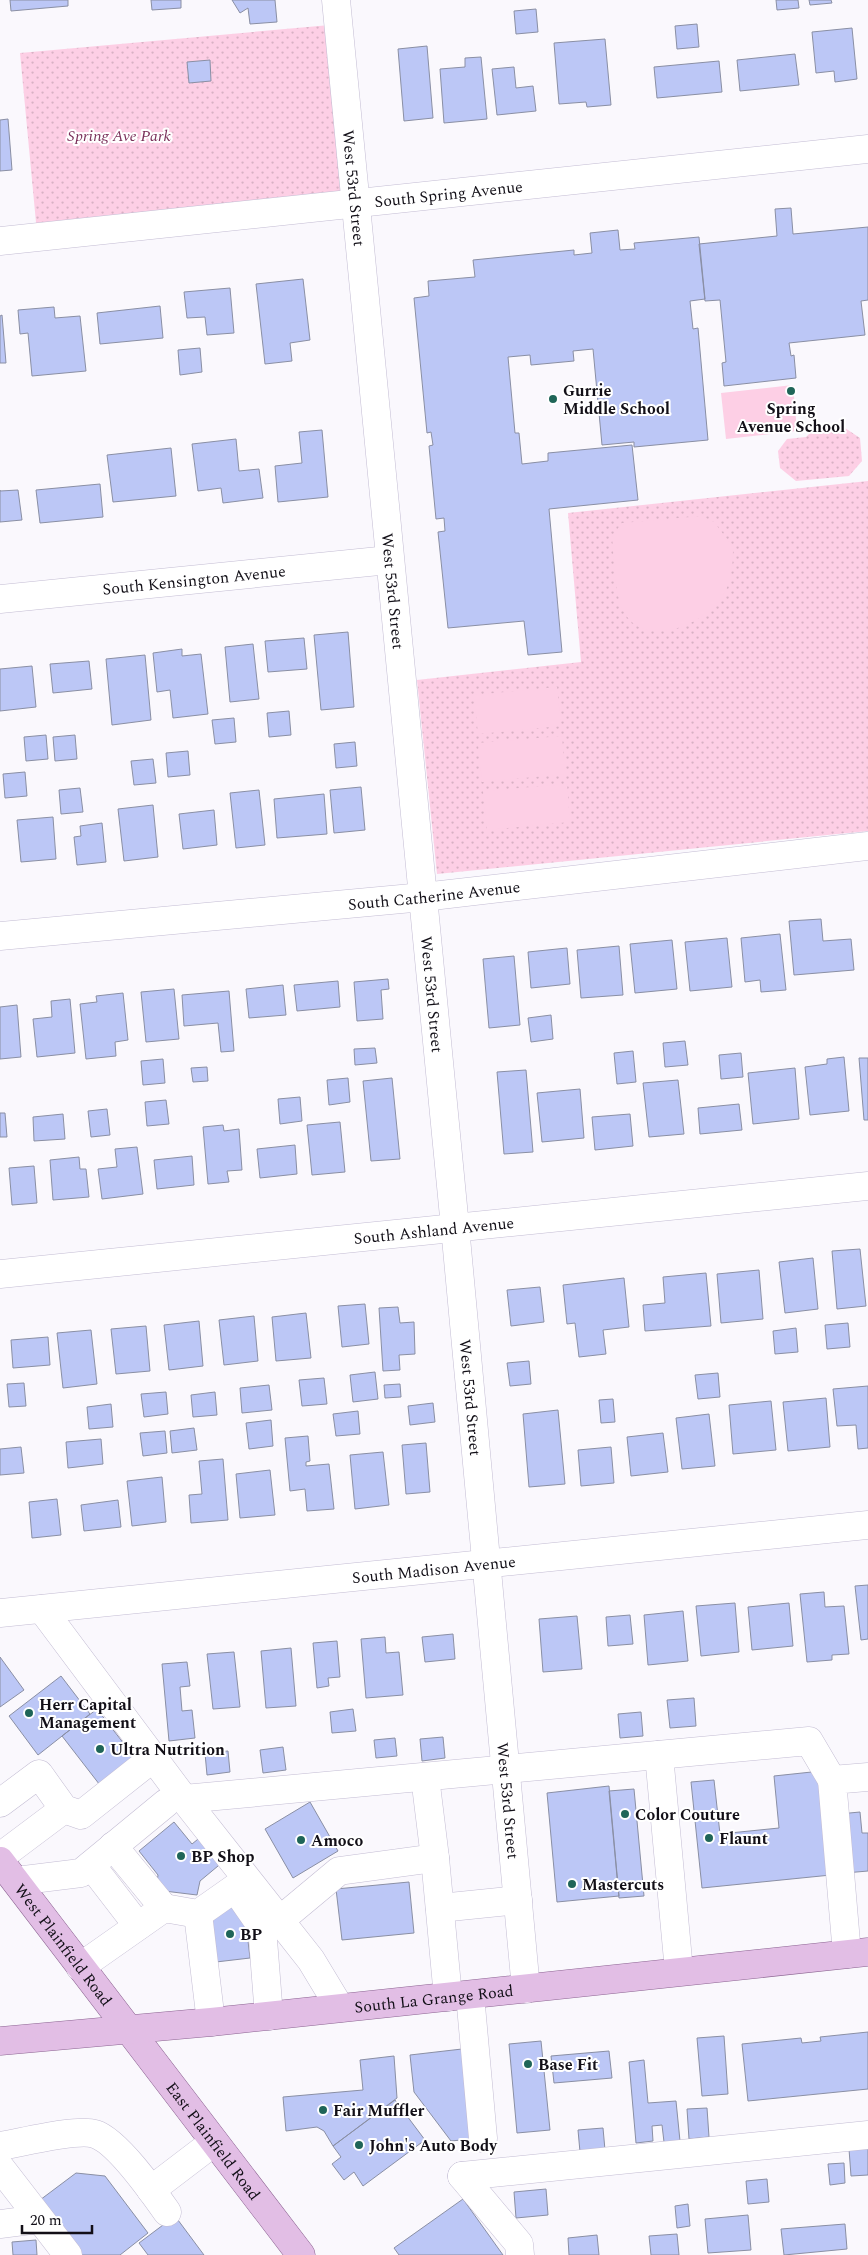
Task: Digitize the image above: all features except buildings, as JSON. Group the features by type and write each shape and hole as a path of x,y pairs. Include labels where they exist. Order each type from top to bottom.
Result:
{"main road":[{"name":"West Plainfield Road","path":"8,1871 126,2028"},
{"name":"South La Grange Road","path":"0,2041 126,2028 211,2022 858,1953"},
{"name":"East Plainfield Road","path":"126,2028 301,2255"}],"street":[{"name":"West 53rd Street","path":"336,0 455,1227 526,1989"},
{"name":"South Spring Avenue","path":"0,241 355,205 868,149"},
{"name":"South Kensington Avenue","path":"0,599 389,560"},
{"name":"South Catherine Avenue","path":"0,936 423,897 868,846"},
{"name":"South Ashland Avenue","path":"0,1274 868,1186"},
{"name":"South Madison Avenue","path":"0,1613 868,1525"},
{"path":"42,1609 153,1758 175,1801 311,1960 340,2008"},
{"path":"8,1871 81,1873 113,1846 175,1801 810,1741 832,1780 858,1953"},
{"path":"659,1755 679,1972"},
{"path":"0,1803 39,1774 64,1809 81,1815 153,1758"},
{"path":"425,1777 440,1908 459,1996 483,2138"},
{"path":"832,1780 868,1777"},
{"path":"0,1857 64,1809"},
{"path":"113,1846 164,1908 198,1914 235,1888 262,1927 269,2016"},
{"path":"279,1922 339,1871 435,1858"},
{"path":"91,1865 138,1926"},
{"path":"440,1908 518,1900"},
{"path":"80,1967 164,1908"},
{"path":"198,1914 211,2022"},
{"path":"0,2146 80,2133 95,2134 115,2148 167,2212"},
{"path":"520,2255 519,2244 462,2176 868,2135"},
{"path":"151,2190 214,2142"},
{"path":"0,2167 68,2255"},
{"path":"0,2224 39,2219"}],"green space":[{"name":"Spring Ave Park","path":"330,25 349,202 37,233 20,53"},
{"path":"793,385 797,431 726,439 721,393"},
{"path":"845,428 860,438 862,461 849,476 796,481 780,468 778,451 787,439 806,437 812,431"},
{"path":"868,481 868,831 437,874 417,680 581,662 568,513"},
{"path":"702,516 714,522 733,547 732,570 725,592 717,604 705,614 691,623 676,629 646,630 634,624 624,612 618,595 612,536 622,523"},
{"path":"557,687 561,726 478,734 474,695"},
{"path":"562,736 565,774 482,782 478,743"},
{"path":"567,784 570,822 487,830 483,791"}],"place":[{"name":"Spring Avenue School","path":"791,391"},
{"name":"Gurrie Middle School","path":"553,399"},
{"name":"Herr Capital Management","path":"29,1713"},
{"name":"Ultra Nutrition","path":"100,1749"},
{"name":"Color Couture","path":"625,1814"},
{"name":"Flaunt","path":"709,1838"},
{"name":"Amoco","path":"301,1840"},
{"name":"BP Shop","path":"181,1856"},
{"name":"Mastercuts","path":"572,1884"},
{"name":"BP","path":"230,1934"},
{"name":"Base Fit","path":"528,2064"},
{"name":"Fair Muffler","path":"323,2110"},
{"name":"John's Auto Body","path":"359,2145"}]}
